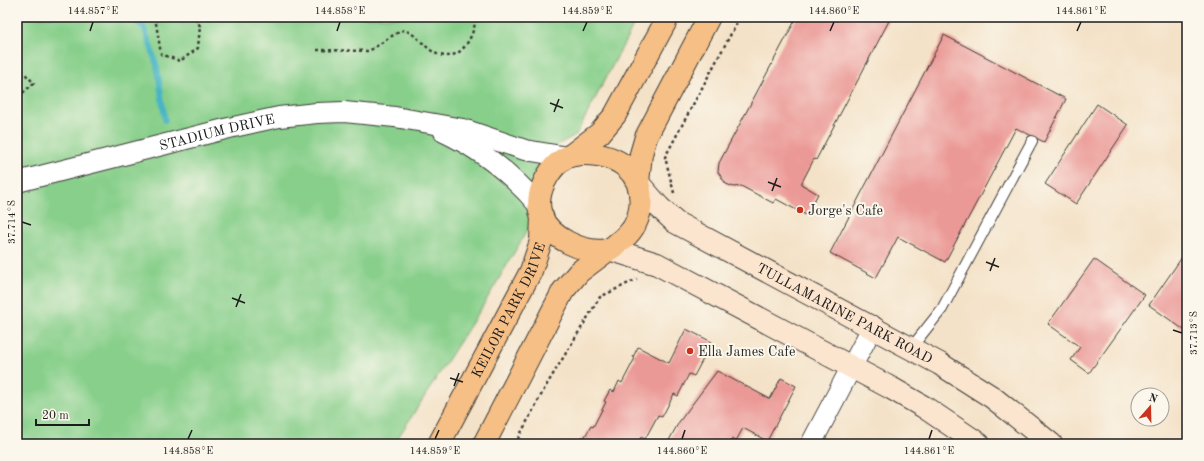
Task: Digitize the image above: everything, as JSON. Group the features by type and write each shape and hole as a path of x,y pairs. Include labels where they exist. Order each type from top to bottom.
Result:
{"main road":[{"path":"609,249 587,249 566,242 549,226 541,211 542,194 546,179 553,169 595,137 615,115 668,17"},
{"path":"484,444 563,291 579,272 627,235 635,224 640,204 638,183 641,154 646,137 709,17"},
{"path":"569,157 592,154 613,159 623,164 638,183"},
{"name":"KEILOR PARK DRIVE","path":"439,444 534,266 541,241 541,211"}],"street":[{"name":"STADIUM DRIVE","path":"17,182 229,128 297,114 344,112 373,113 420,122"},
{"path":"420,122 463,128 525,150 569,157"},
{"path":"420,122 478,150 513,179 541,211"},
{"name":"TULLAMARINE PARK ROAD","path":"638,183 659,207 676,222 873,326 940,364 992,398 1051,444"},
{"path":"609,249 657,264 852,367 924,407 979,444"},
{"path":"811,444 873,326"}],"lane":[{"path":"911,348 942,309 1032,141"}],"path":[{"path":"155,17 161,54 180,61 198,48 200,26 196,17"},
{"path":"318,50 369,51 404,30 410,32 440,55 450,55 462,51 469,41 474,32 476,17"},
{"path":"676,222 680,210 665,157 740,17"},
{"path":"17,66 34,83 17,98"},
{"path":"514,444 546,386 600,297 648,274 651,275 657,264"}],"green space":[{"path":"17,17 638,17 576,135 559,144 541,161 531,184 528,197 531,224 484,304 394,444 17,444"}],"building":[{"path":"797,17 891,17 816,160 814,159 801,184 818,194 806,215 776,199 773,203 741,186 734,187 726,184 718,172 719,163"},
{"path":"944,35 1066,99 1044,142 1016,128 945,262 898,237 876,278 830,253"},
{"path":"1097,104 1128,125 1076,204 1045,184"},
{"path":"1187,250 1187,332 1149,305"},
{"path":"1094,259 1145,295 1089,373 1071,360 1080,347 1048,324"},
{"path":"686,329 712,342 694,376 689,374 678,396 674,394 662,417 658,415 645,439 641,437 637,444 578,444 582,437 584,438 591,426 593,427 606,402 604,401 610,390 614,392 619,381 622,383 635,358 633,357 638,347 669,363"},
{"path":"717,371 770,399 781,378 796,386 767,441 743,428 736,441 732,439 729,444 667,444 679,422"}],"waterway":[{"path":"127,17 144,27 157,66 165,120"}],"place":[{"name":"Jorge's Cafe","path":"800,210"},
{"name":"Ella James Cafe","path":"690,351"}]}
